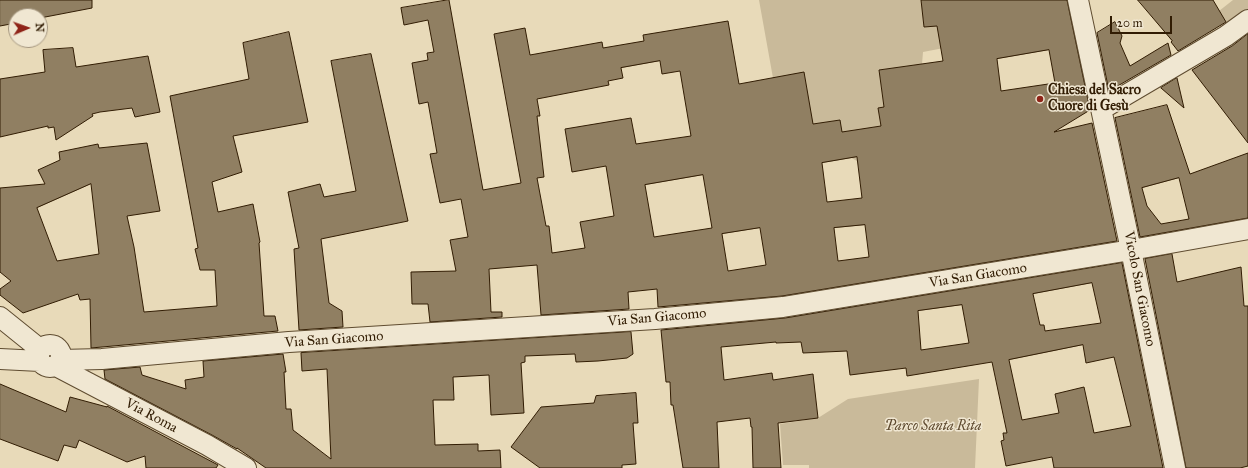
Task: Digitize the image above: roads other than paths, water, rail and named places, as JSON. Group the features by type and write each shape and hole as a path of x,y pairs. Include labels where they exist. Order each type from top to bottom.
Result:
{"street":[{"name":"Vicolo San Giacomo","path":"1078,0 1131,250 1174,468"},
{"path":"1102,109 1226,36 1248,20"},
{"name":"Via San Giacomo","path":"49,359 102,359 289,342 648,320 784,307 1131,250 1248,229"},
{"name":"Via Roma","path":"0,316 49,359 207,445 246,468"},
{"name":"Via Roma","path":"0,359 49,359"}],"place":[{"name":"Chiesa del Sacro Cuore di Gesù","path":"1040,99"}],"park label":[{"name":"Parco Santa Rita","path":"933,427"}]}
